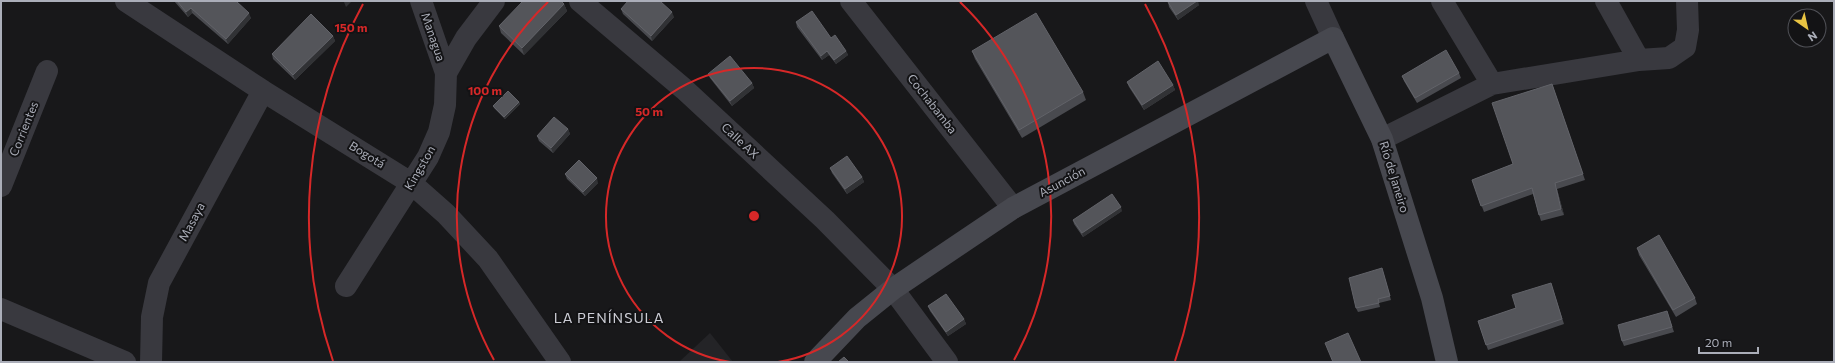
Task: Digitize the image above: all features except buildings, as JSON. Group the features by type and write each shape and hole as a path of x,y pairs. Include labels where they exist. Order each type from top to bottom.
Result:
{"street":[{"name":"Bogotá","path":"126,1 263,91 411,183 446,214 488,260 560,362"},
{"name":"Managua","path":"421,1 446,73"},
{"name":"Kingston","path":"346,286 428,157 439,132 445,105 446,73 466,38 494,1"},
{"name":"Calle AX","path":"580,1 690,94 825,220 893,289 947,362"},
{"name":"Cochabamba","path":"851,1 1013,208"},
{"name":"Río de Janeiro","path":"1316,1 1382,138 1432,298 1447,362"},
{"path":"1442,1 1492,84"},
{"path":"1606,1 1639,60"},
{"path":"1382,138 1492,84 1639,60 1669,58 1685,47 1688,30 1687,1"},
{"name":"Asunción","path":"815,362 857,318 893,289 1013,208 1333,38"},
{"name":"Corrientes","path":"1,186 47,71"},
{"name":"Masaya","path":"151,362 152,317 159,283 263,91"},
{"path":"1,309 125,362"}],"shaded area":[{"path":"710,333 733,362 679,362"}],"district":[{"name":"LA PENÍNSULA","path":"609,318"}]}
